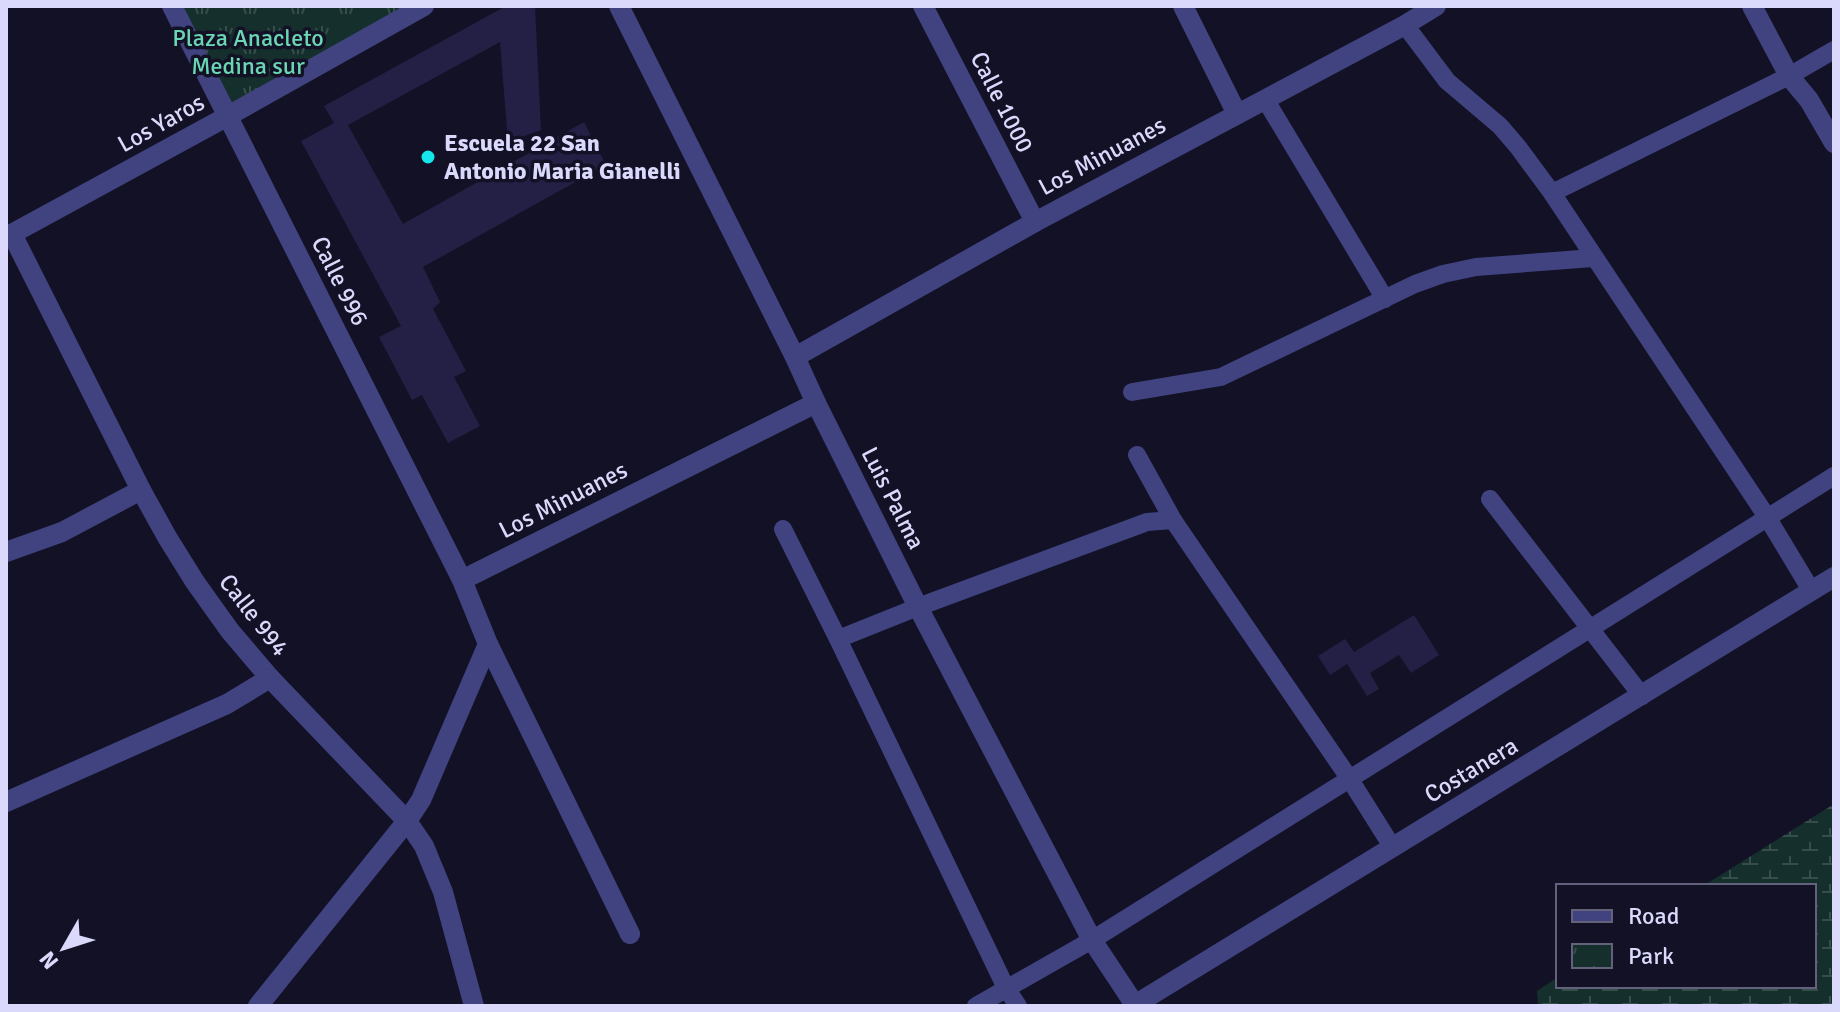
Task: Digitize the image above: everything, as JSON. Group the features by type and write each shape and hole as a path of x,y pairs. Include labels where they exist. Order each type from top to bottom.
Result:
{"street":[{"name":"Calle 996","path":"172,6 462,580 488,644 630,934"},
{"name":"Los Yaros","path":"9,235 424,6"},
{"name":"Luis Palma","path":"619,6 918,607 1092,940 1134,1005"},
{"name":"Calle 1000","path":"923,6 1035,222"},
{"path":"1183,6 1237,114"},
{"name":"Los Minuanes","path":"795,357 1035,222 1436,6"},
{"path":"1752,6 1789,76 1809,100 1834,143"},
{"name":"Calle 994","path":"9,235 141,490 195,582 230,631 270,678 407,821 424,846 443,892 474,1006"},
{"name":"Los Minuanes","path":"462,580 816,403"},
{"path":"6,552 62,532 141,490"},
{"name":"Costanera","path":"1134,1005 1834,577"},
{"path":"258,1006 421,800 488,644"},
{"path":"6,802 227,704 270,678"}],"lane":[{"path":"1405,25 1447,81 1500,126 1552,193 1767,517 1811,590"},
{"path":"1552,193 1789,76 1834,50"},
{"path":"1265,99 1385,299"},
{"path":"1132,392 1221,377 1415,284 1443,274 1476,267 1593,258"},
{"path":"1137,455 1173,520 1349,778 1393,848"},
{"path":"976,1006 1092,940 1834,476"},
{"path":"1490,499 1642,696"},
{"path":"838,639 1147,522 1173,520"},
{"path":"783,529 1006,988 1018,1006"}],"green space":[{"name":"Plaza Anacleto Medina sur","path":"172,6 424,6 228,116"},
{"path":"1834,804 1834,1006 1538,1006 1537,991 1556,978 1556,988 1816,988 1816,884 1706,884"}],"building":[{"path":"506,6 535,6 541,130 508,142 500,42 348,125 403,224 584,122 606,165 423,267 440,302 433,309 466,371 454,377 480,426 448,443 422,395 412,400 379,337 401,326 301,141 334,123 324,106"},
{"path":"1414,615 1439,655 1411,673 1399,655 1370,673 1379,689 1367,696 1347,664 1330,675 1318,656 1345,639 1354,652"}],"place":[{"name":"Escuela 22 San Antonio Maria Gianelli","path":"428,157"}]}
